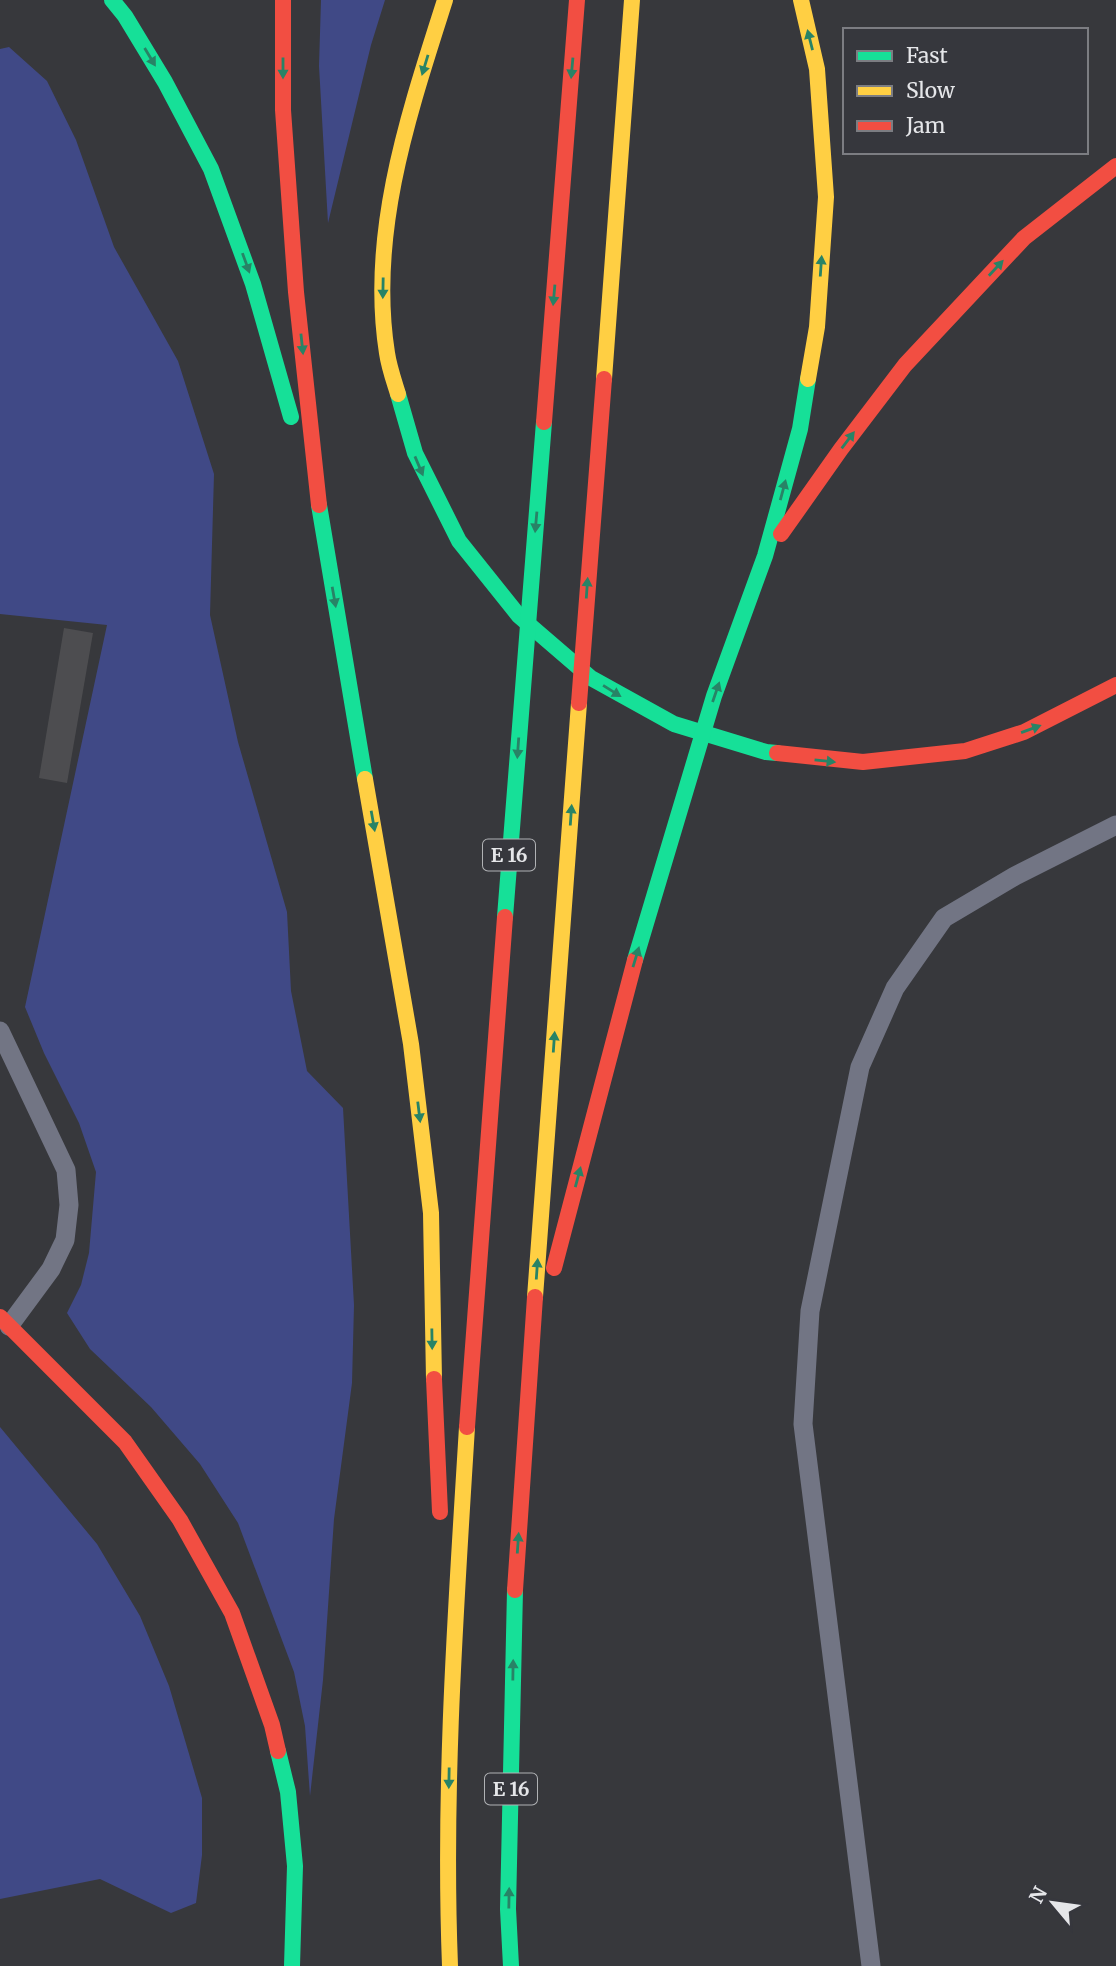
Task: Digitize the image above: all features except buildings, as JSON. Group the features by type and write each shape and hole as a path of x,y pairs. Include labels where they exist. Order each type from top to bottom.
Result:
{"main road":[{"path":"113,0 165,82 211,169 253,284 322,530"},
{"path":"283,0 283,110 296,292 322,530 414,1070 431,1213 433,1360 440,1522"},
{"path":"445,0 409,115 391,205 384,255 383,307 386,342 411,449 431,495 478,570 498,596 558,653 590,678 626,700 703,737 785,756 867,764 967,751 1039,726 1116,685"},
{"name":"E 16","path":"450,1966 447,1916 450,1710 471,1358 577,0"},
{"name":"E 16","path":"511,1966 508,1909 514,1611 530,1362 632,0"},
{"path":"530,1362 632,972 714,696 765,556 800,429 817,327 826,197 817,69 801,0"},
{"path":"765,556 905,365 1024,238 1116,166"},
{"path":"4,1322 125,1442 180,1520 232,1613 272,1725 288,1792 295,1866 292,1966"},
{"path":"442,1562 450,1710"}],"lane":[{"path":"871,1966 803,1424 810,1311 860,1067 895,988 944,918 1015,876 1116,825"},
{"path":"0,1031 66,1170 69,1205 65,1240 51,1269 4,1322"}],"shaded area":[{"path":"321,0 385,0 371,45 328,223 319,66"},
{"path":"9,47 47,81 76,140 114,247 178,361 214,474 210,615 238,742 287,912 291,991 307,1071 343,1108 354,1305 352,1383 334,1519 323,1680 310,1796 305,1726 294,1672 238,1523 200,1464 151,1407 90,1349 67,1313 81,1285 89,1253 96,1172 79,1123 44,1053 25,1007 107,625 0,614 0,49"},
{"path":"0,1427 97,1544 140,1616 169,1686 202,1798 202,1855 196,1903 171,1913 100,1879 0,1899"}],"traffic: fast":[{"path":"112,0 125,16 165,82 211,169 253,284 291,417"},
{"path":"635,960 714,696 765,556 800,429 808,379"},
{"path":"398,394 415,453 459,541 519,616 591,678 674,724 777,753"},
{"path":"505,917 544,422"},
{"path":"319,505 365,779"},
{"path":"511,1966 508,1909 515,1590"},
{"path":"278,1751 288,1792 295,1866 292,1966"}],"traffic: slow":[{"path":"398,394 388,358 383,308 383,263 388,218 406,130 445,0"},
{"path":"604,379 632,0"},
{"path":"801,0 817,69 826,197 817,327 808,379"},
{"path":"535,1297 579,703"},
{"path":"365,779 411,1044 431,1213 434,1379"},
{"path":"450,1966 449,1764 467,1427"}],"traffic: jam":[{"path":"283,0 283,110 296,292 319,505"},
{"path":"544,422 577,0"},
{"path":"781,534 905,365 1024,238 1116,166"},
{"path":"579,703 604,379"},
{"path":"777,753 863,762 965,751 1024,732 1116,685"},
{"path":"467,1427 505,917"},
{"path":"554,1268 635,960"},
{"path":"515,1590 535,1297"},
{"path":"0,1317 125,1442 180,1520 232,1613 272,1725 278,1751"},
{"path":"434,1379 440,1512"}]}
